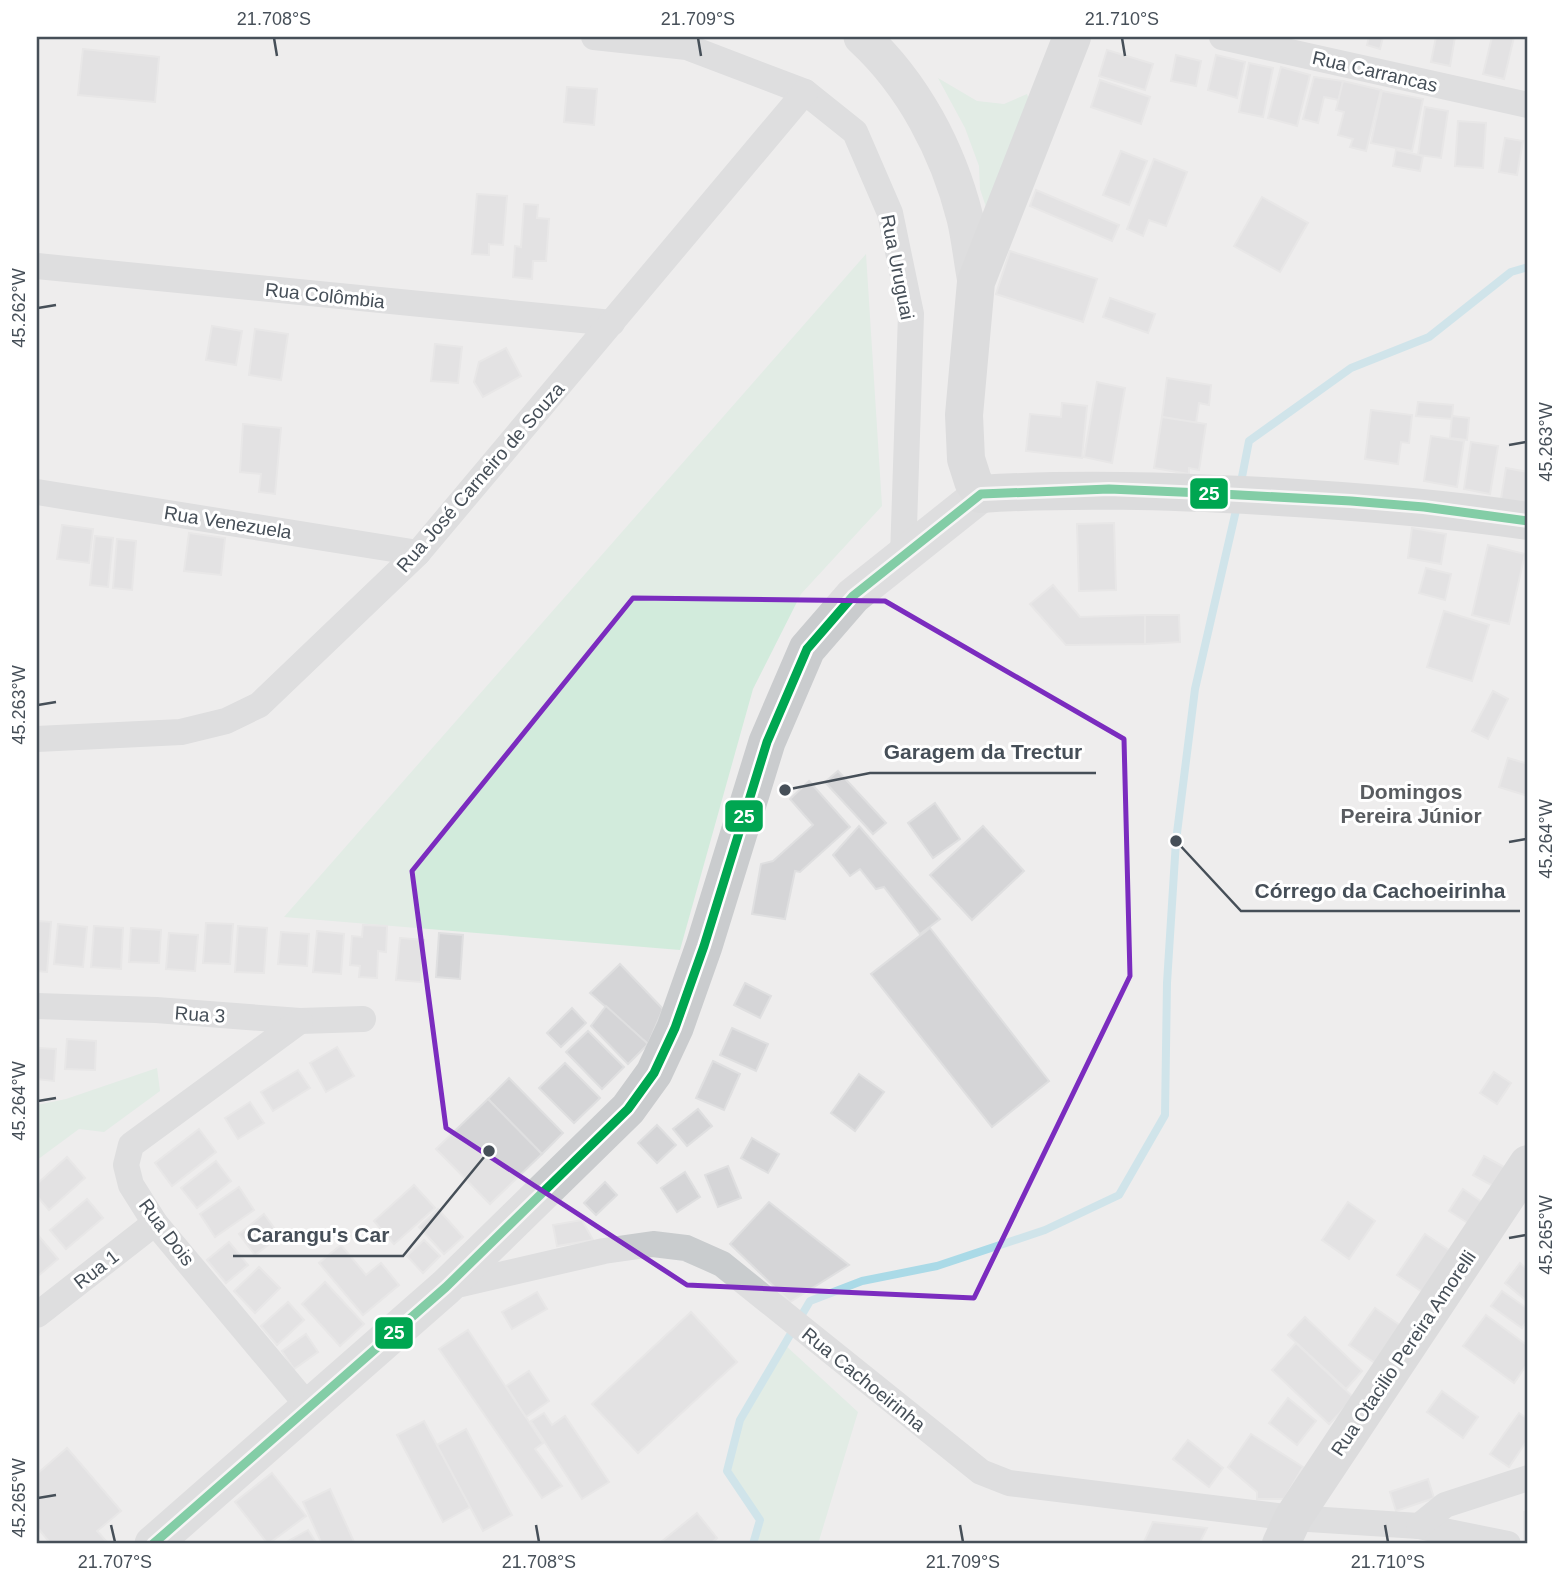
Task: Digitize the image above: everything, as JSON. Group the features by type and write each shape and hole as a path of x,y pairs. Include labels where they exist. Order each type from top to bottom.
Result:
{"main road":[{"path":"862,37 892,66 921,111 945,159 965,219 976,282 964,415 967,458 973,481 981,494"},
{"path":"976,282 1072,37"},
{"path":"153,1544 446,1287 628,1110 654,1073 675,1028 704,946 766,742 807,649 853,596 981,494 1109,489 1203,493 1424,507 1528,521"},
{"name":"Rua Otacilio Pereira Amorelli","path":"1287,1531 1528,1164"}],"street":[{"name":"Rua Uruguai","path":"594,37 687,47 805,92 855,132 890,213 911,314 903,557"},
{"name":"Rua Carrancas","path":"1222,37 1528,105"},
{"name":"Rua José Carneiro de Souza","path":"37,738 181,732 226,721 259,705 418,553 805,92"},
{"name":"Rua Colômbia","path":"37,266 612,323"},
{"name":"Rua Venezuela","path":"37,492 418,553"},
{"name":"Rua 3","path":"37,1006 156,1010 300,1021 363,1020"},
{"name":"Rua Dois","path":"300,1021 131,1145 126,1165 131,1185 155,1223 309,1407"},
{"name":"Rua 1","path":"37,1315 155,1223"},
{"name":"Rua Cachoeirinha","path":"446,1287 604,1251 653,1244 685,1248 722,1264 981,1472 1009,1483 1287,1531 1419,1525 1508,1544"},
{"path":"1419,1525 1445,1505 1528,1478"}],"highlighted area":[{"path":"633,598 885,601 1124,739 1130,976 974,1298 687,1285 446,1128 412,871"}],"green space":[{"path":"938,78 977,101 1004,104 1027,94 1032,108 987,210 980,189 979,166 965,128"},
{"path":"866,254 882,506 801,594 753,689 680,950 284,917"},
{"path":"157,1068 160,1091 104,1132 79,1129 37,1160 37,1105 66,1099"},
{"path":"785,1345 858,1412 818,1544 753,1544 760,1520 727,1471 740,1420"}],"building":[{"path":"1369,37 1383,37 1380,49 1367,45"},
{"path":"1436,37 1455,37 1450,66 1431,62"},
{"path":"1492,37 1514,37 1504,79 1483,74"},
{"path":"83,49 159,57 155,102 78,95"},
{"path":"1107,50 1153,64 1145,90 1099,76"},
{"path":"1176,55 1201,61 1196,86 1171,81"},
{"path":"1216,55 1245,62 1237,98 1208,90"},
{"path":"1249,63 1273,68 1263,117 1239,112"},
{"path":"1281,67 1310,75 1297,126 1268,118"},
{"path":"1314,77 1343,81 1339,100 1324,97 1318,123 1303,119"},
{"path":"1100,80 1150,97 1141,124 1091,107"},
{"path":"1343,81 1381,90 1366,151 1350,147 1353,139 1338,135 1344,112 1336,110"},
{"path":"567,87 597,89 594,125 564,122"},
{"path":"1382,91 1423,99 1412,151 1371,143"},
{"path":"1425,107 1448,111 1441,158 1418,155"},
{"path":"1458,121 1486,123 1483,168 1455,166"},
{"path":"1505,138 1523,141 1517,175 1499,172"},
{"path":"1396,150 1423,156 1420,171 1393,166"},
{"path":"1121,151 1147,161 1129,205 1103,195"},
{"path":"1154,159 1187,172 1166,226 1149,220 1143,236 1127,229"},
{"path":"1036,190 1119,225 1112,241 1030,206"},
{"path":"477,194 507,196 503,245 489,244 489,255 472,254"},
{"path":"1262,197 1308,223 1280,272 1234,246"},
{"path":"524,204 538,205 537,218 549,219 546,261 533,261 532,279 513,277 515,246 521,247"},
{"path":"1010,251 1097,279 1083,322 996,294"},
{"path":"1110,298 1155,314 1148,333 1103,317"},
{"path":"212,326 242,331 236,365 206,360"},
{"path":"255,329 288,334 281,380 249,375"},
{"path":"435,344 462,347 458,383 431,381"},
{"path":"506,348 521,376 483,397 474,382 479,362"},
{"path":"1167,378 1211,385 1209,405 1199,403 1196,423 1162,417"},
{"path":"1097,382 1125,388 1112,463 1084,457"},
{"path":"1418,402 1453,405 1452,419 1416,416"},
{"path":"1062,403 1087,406 1082,458 1026,451 1030,414 1061,417"},
{"path":"1371,410 1412,415 1409,443 1401,442 1398,464 1365,459"},
{"path":"1452,416 1469,418 1467,440 1450,438"},
{"path":"1162,417 1206,424 1199,470 1189,468 1189,474 1154,468"},
{"path":"243,424 281,428 275,494 259,492 261,474 240,472"},
{"path":"1431,436 1464,441 1457,487 1424,481"},
{"path":"1471,442 1498,446 1490,494 1464,489"},
{"path":"1506,468 1528,472 1528,503 1501,499"},
{"path":"1114,523 1116,590 1079,591 1077,524"},
{"path":"62,525 93,529 89,563 57,559"},
{"path":"1412,528 1446,534 1441,564 1408,558"},
{"path":"189,533 225,538 221,575 184,571"},
{"path":"95,536 113,538 108,587 90,585"},
{"path":"117,539 136,541 132,590 113,588"},
{"path":"1488,545 1525,554 1509,624 1472,615"},
{"path":"1426,568 1451,574 1445,600 1419,593"},
{"path":"1053,585 1080,617 1145,615 1145,644 1066,645 1030,604"},
{"path":"1444,611 1489,625 1472,681 1427,667"},
{"path":"1145,615 1179,615 1180,642 1145,644"},
{"path":"1493,691 1508,699 1488,739 1472,731"},
{"path":"1508,758 1528,764 1528,796 1499,787"},
{"path":"838,771 886,823 873,834 825,782"},
{"path":"809,781 850,827 800,872 795,871 785,919 752,914 761,864 773,861 813,825 790,799"},
{"path":"935,803 960,839 933,858 908,823"},
{"path":"859,826 940,919 920,934 884,887 876,889 860,869 850,876 833,855"},
{"path":"983,826 1024,871 972,920 930,875"},
{"path":"37,921 51,922 47,972 37,971"},
{"path":"206,923 233,924 230,964 203,963"},
{"path":"58,924 87,927 83,967 54,964"},
{"path":"363,925 387,926 386,952 378,951 377,978 359,977 360,966 350,965 352,936 362,937"},
{"path":"94,926 123,928 121,969 91,967"},
{"path":"238,926 267,928 264,973 235,972"},
{"path":"131,928 161,930 159,963 129,962"},
{"path":"930,928 1049,1081 992,1127 871,974"},
{"path":"317,931 344,934 341,974 313,972"},
{"path":"281,932 309,934 307,966 278,964"},
{"path":"169,933 198,935 195,971 166,969"},
{"path":"439,933 463,935 460,979 436,977"},
{"path":"400,938 424,940 421,982 396,980"},
{"path":"620,964 663,1009 648,1044 590,993"},
{"path":"745,983 771,996 760,1018 734,1005"},
{"path":"606,1006 648,1044 628,1064 591,1026"},
{"path":"572,1008 586,1023 561,1047 547,1033"},
{"path":"732,1028 768,1044 756,1071 720,1055"},
{"path":"588,1031 624,1067 602,1089 566,1052"},
{"path":"67,1039 96,1041 95,1070 65,1069"},
{"path":"337,1047 354,1076 326,1092 310,1063"},
{"path":"37,1048 56,1049 54,1081 37,1079"},
{"path":"713,1061 740,1074 724,1110 696,1098"},
{"path":"565,1063 600,1098 574,1123 539,1088"},
{"path":"298,1070 310,1088 273,1111 261,1092"},
{"path":"1494,1072 1511,1083 1497,1104 1480,1093"},
{"path":"859,1074 884,1092 855,1131 831,1113"},
{"path":"509,1078 563,1133 542,1154 488,1099"},
{"path":"488,1099 542,1154 490,1204 436,1149"},
{"path":"250,1102 264,1123 238,1139 225,1118"},
{"path":"698,1109 712,1126 687,1146 673,1129"},
{"path":"657,1125 676,1145 657,1163 638,1143"},
{"path":"199,1129 216,1152 172,1186 155,1163"},
{"path":"752,1138 779,1154 768,1173 741,1158"},
{"path":"1484,1156 1513,1172 1502,1191 1473,1175"},
{"path":"67,1157 85,1178 49,1210 37,1196 37,1184"},
{"path":"216,1161 231,1181 197,1208 181,1188"},
{"path":"728,1166 741,1198 718,1207 705,1175"},
{"path":"685,1172 700,1197 677,1212 661,1188"},
{"path":"605,1182 617,1195 596,1215 584,1203"},
{"path":"414,1185 435,1208 394,1244 374,1221"},
{"path":"239,1187 254,1210 215,1237 200,1214"},
{"path":"1463,1189 1488,1206 1474,1227 1449,1211"},
{"path":"87,1199 103,1218 66,1249 50,1230"},
{"path":"769,1202 849,1265 790,1302 730,1244"},
{"path":"1348,1202 1375,1221 1349,1259 1322,1240"},
{"path":"438,1209 463,1237 444,1254 419,1227"},
{"path":"264,1214 280,1236 255,1255 239,1234"},
{"path":"582,1220 593,1240 557,1246 553,1225"},
{"path":"37,1234 58,1259 38,1276 37,1275"},
{"path":"1425,1234 1452,1252 1424,1293 1397,1275"},
{"path":"424,1240 440,1256 423,1273 407,1256"},
{"path":"229,1242 248,1265 226,1283 207,1260"},
{"path":"341,1245 366,1275 381,1263 399,1285 363,1315 319,1263"},
{"path":"1520,1263 1528,1270 1528,1302 1505,1283"},
{"path":"259,1267 280,1288 255,1313 234,1291"},
{"path":"325,1282 364,1324 340,1346 302,1304"},
{"path":"1502,1291 1528,1309 1528,1319 1522,1328 1491,1306"},
{"path":"537,1292 547,1309 512,1329 502,1312"},
{"path":"288,1302 304,1320 277,1345 261,1326"},
{"path":"1375,1308 1404,1328 1378,1365 1349,1345"},
{"path":"691,1312 737,1362 638,1453 592,1404"},
{"path":"1486,1315 1528,1346 1528,1363 1514,1383 1463,1346"},
{"path":"1305,1317 1362,1371 1346,1389 1288,1335"},
{"path":"468,1330 543,1443 535,1449 562,1486 542,1498 439,1349"},
{"path":"306,1334 318,1352 294,1369 282,1351"},
{"path":"1296,1343 1354,1398 1329,1424 1272,1370"},
{"path":"529,1371 549,1401 526,1417 506,1386"},
{"path":"1442,1391 1478,1417 1463,1438 1427,1412"},
{"path":"1288,1398 1316,1421 1297,1445 1269,1423"},
{"path":"544,1413 552,1425 565,1416 609,1482 582,1499 531,1421"},
{"path":"1519,1413 1528,1419 1528,1439 1509,1467 1490,1454"},
{"path":"424,1421 470,1507 443,1522 397,1435"},
{"path":"466,1429 512,1515 483,1531 437,1445"},
{"path":"1251,1434 1303,1467 1284,1499 1257,1499 1257,1492 1228,1467"},
{"path":"1188,1440 1223,1468 1209,1487 1173,1459"},
{"path":"67,1448 121,1511 97,1531 107,1542 104,1544 51,1544 37,1527 37,1474"},
{"path":"272,1473 306,1516 268,1544 235,1502"},
{"path":"1428,1479 1434,1498 1396,1511 1390,1492"},
{"path":"330,1489 355,1544 322,1544 303,1502"},
{"path":"1524,1512 1528,1512 1528,1544 1524,1544"},
{"path":"697,1513 717,1538 710,1544 662,1544 661,1542"},
{"path":"1153,1522 1207,1528 1199,1544 1143,1544"},
{"path":"308,1530 317,1544 283,1544"}],"waterway":[{"path":"1240,487 1249,441 1351,368 1429,337 1511,272 1528,267"},
{"path":"753,1544 760,1520 727,1471 740,1420 810,1301 862,1281 937,1266 1045,1230 1119,1195 1165,1115 1167,983 1176,841 1195,689 1237,506"}],"transit line":[{"name":"25","path":"153,1544 446,1287 628,1109 654,1073 675,1028 704,946 767,742 807,649 853,596 981,494 1109,489 1203,493 1424,507 1528,521"}],"place":[{"name":"Garagem da Trectur","path":"785,790"},
{"name":"Córrego da Cachoeirinha","path":"1176,841"},
{"name":"Carangu's Car","path":"489,1151"}],"district":[{"name":"Domingos Pereira Júnior","path":"1411,804"}]}
